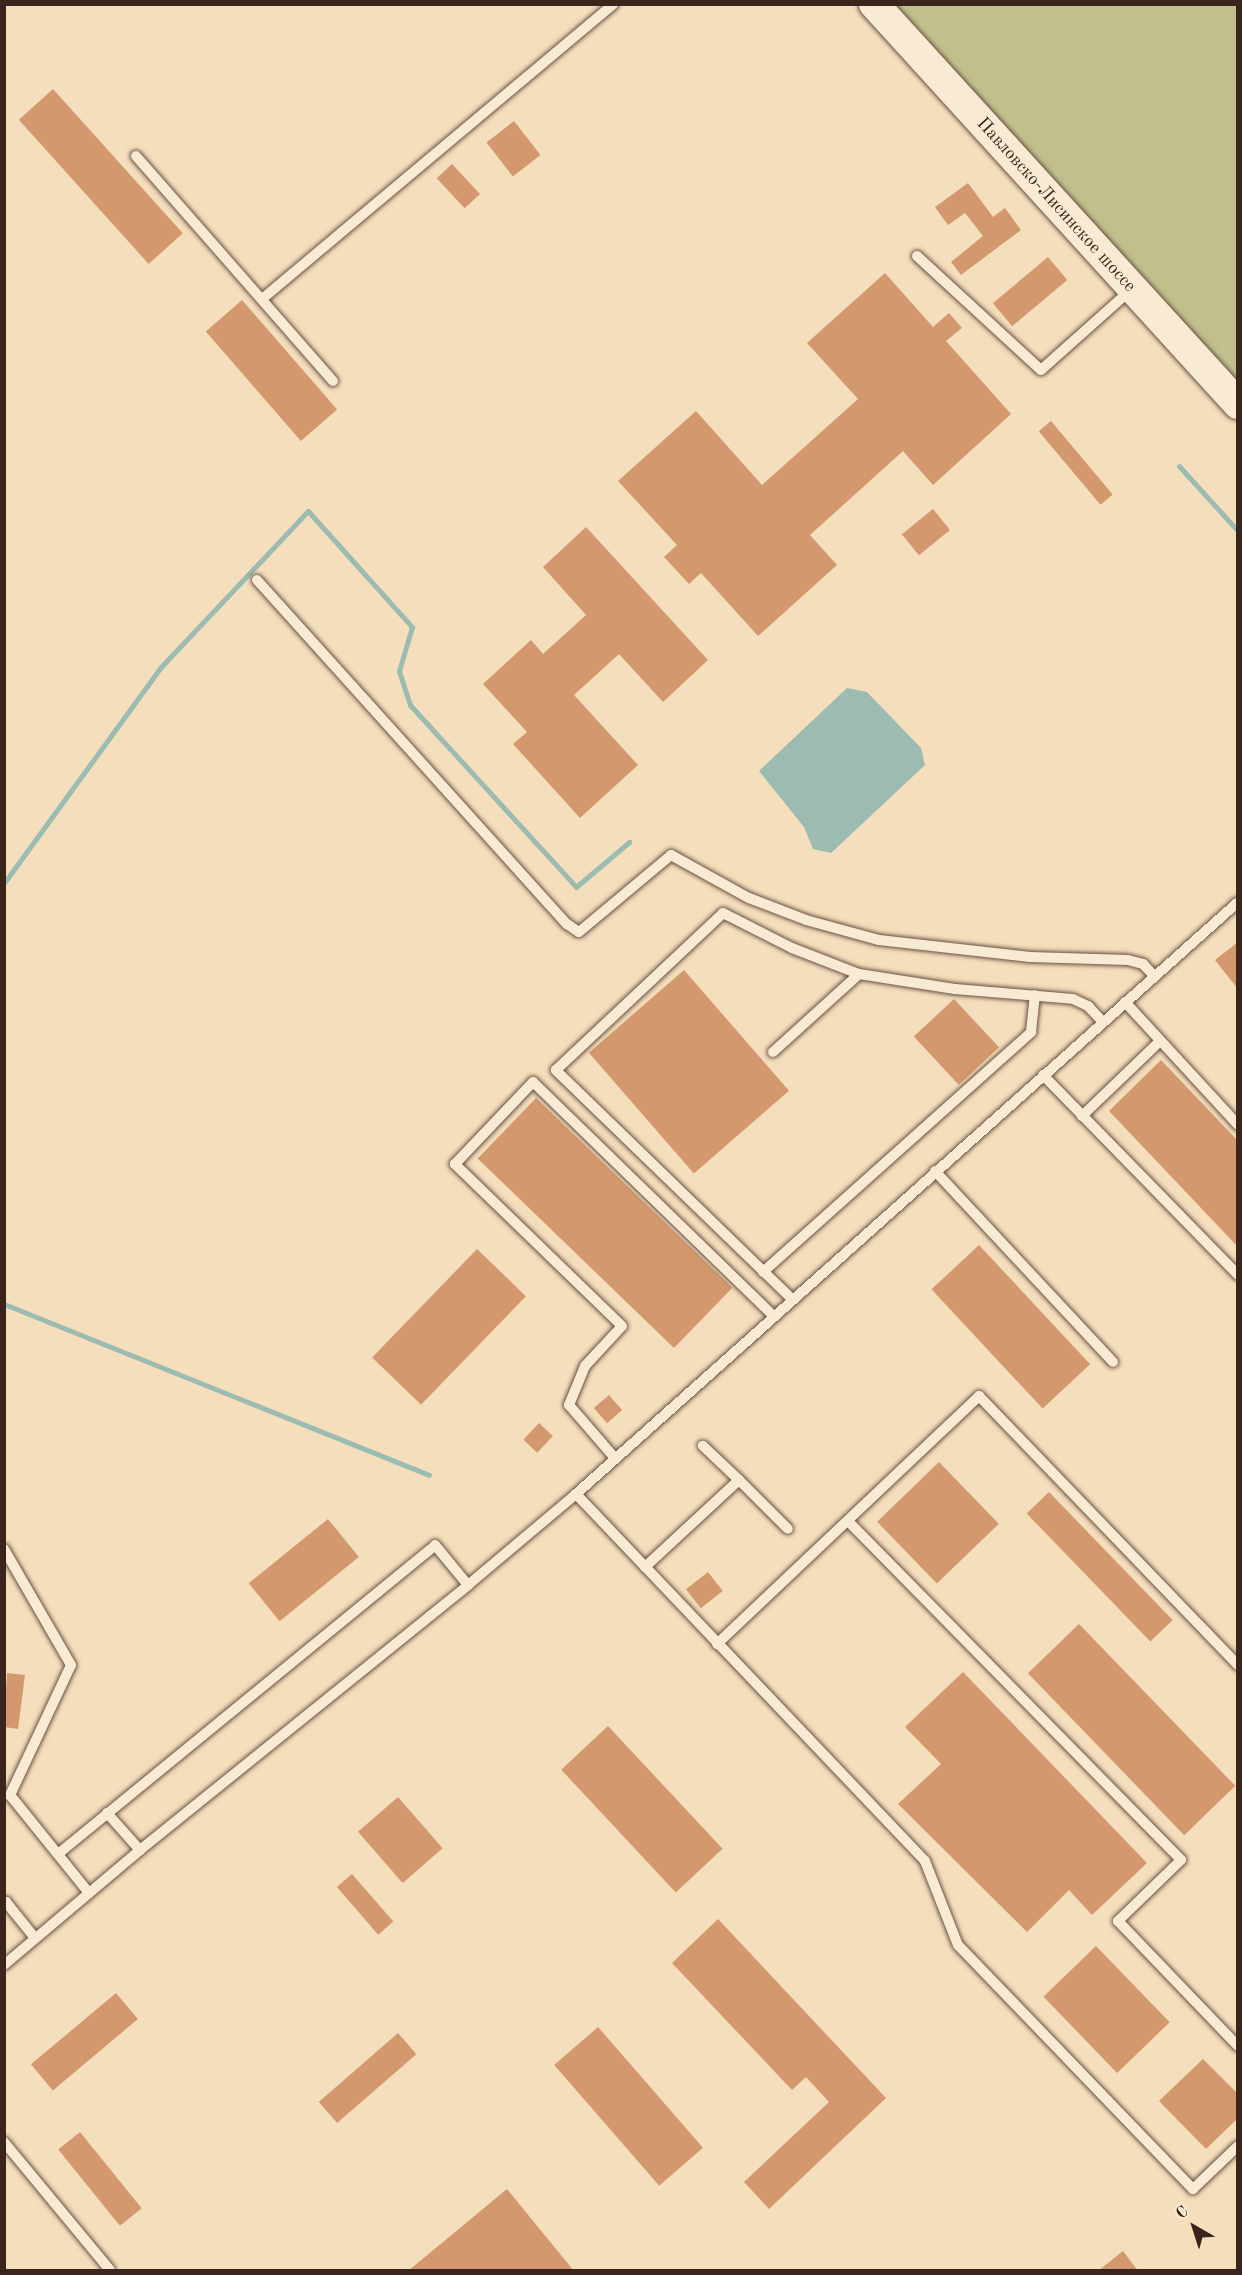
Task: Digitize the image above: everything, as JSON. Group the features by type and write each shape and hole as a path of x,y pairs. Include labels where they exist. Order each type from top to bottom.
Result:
{"main road":[{"name":"Павловско-Лисинское шоссе","path":"874,4 1238,404"}],"lane":[{"path":"262,299 614,4"},
{"path":"136,156 333,381"},
{"path":"917,256 1041,370 1132,289"},
{"path":"257,580 567,924 579,932 671,855 749,898 806,920 879,940 1030,957 1128,960 1143,964 1154,976"},
{"path":"4,1965 140,1850 468,1585 576,1494 614,1457 1238,902"},
{"path":"792,1299 556,1070 723,913 792,948 859,975 955,989 1073,999 1088,1006 1103,1022"},
{"path":"773,1052 859,975"},
{"path":"763,1272 1030,1032 1035,995"},
{"path":"1125,1002 1159,1042 1238,1125"},
{"path":"1082,1116 1159,1042"},
{"path":"1043,1075 1238,1275"},
{"path":"614,1457 569,1405 585,1366 622,1326 455,1164 533,1082 774,1316"},
{"path":"935,1171 1113,1362"},
{"path":"717,1644 979,1396 1238,1665"},
{"path":"703,1446 788,1529"},
{"path":"645,1568 739,1479"},
{"path":"576,1494 925,1861 958,1945 1193,2189 1238,2146"},
{"path":"848,1521 1181,1860 1119,1921 1238,2046"},
{"path":"58,1854 435,1545 468,1585"},
{"path":"4,1549 71,1665 10,1796 89,1893"},
{"path":"107,1813 140,1850"},
{"path":"4,1904 6,1902 35,1938"},
{"path":"4,2142 110,2271"}],"shaded area":[{"path":"896,5 1237,5 1237,382"}],"water":[{"path":"847,688 867,692 921,748 925,765 831,853 813,849 804,827 759,771"}],"building":[{"path":"53,89 183,233 149,264 19,120"},
{"path":"514,121 540,155 513,176 486,143"},
{"path":"452,164 480,194 465,208 437,178"},
{"path":"968,183 993,217 1005,208 1021,230 961,275 951,262 983,236 965,213 948,225 935,207"},
{"path":"1048,257 1067,280 1012,326 993,303"},
{"path":"885,273 933,327 949,313 962,328 946,341 1011,414 933,485 903,451 810,535 837,565 758,636 701,573 689,584 664,557 677,545 618,481 696,411 762,485 858,399 807,343"},
{"path":"242,300 337,409 301,441 206,331"},
{"path":"1051,421 1113,495 1100,505 1039,431"},
{"path":"933,509 950,530 919,555 902,534"},
{"path":"586,527 708,660 663,702 619,654 574,695 638,765 580,818 513,744 527,732 483,684 531,640 543,654 586,615 543,567"},
{"path":"1238,942 1238,989 1215,960"},
{"path":"684,970 789,1091 694,1173 589,1053"},
{"path":"954,999 999,1047 959,1085 914,1037"},
{"path":"1161,1060 1238,1141 1238,1247 1109,1111"},
{"path":"536,1098 732,1288 674,1348 478,1158"},
{"path":"979,1245 1090,1364 1043,1409 931,1289"},
{"path":"477,1249 526,1296 421,1405 372,1358"},
{"path":"609,1395 622,1410 607,1423 594,1408"},
{"path":"539,1423 553,1436 537,1453 523,1440"},
{"path":"939,1462 999,1524 937,1584 877,1522"},
{"path":"1049,1492 1173,1620 1150,1642 1027,1514"},
{"path":"328,1519 359,1557 280,1621 249,1583"},
{"path":"708,1572 723,1591 701,1608 686,1589"},
{"path":"1079,1624 1235,1786 1184,1835 1028,1673"},
{"path":"963,1672 1147,1863 1092,1915 1069,1890 1027,1932 898,1804 941,1764 905,1727"},
{"path":"7,1673 25,1675 18,1729 4,1727"},
{"path":"608,1726 723,1849 676,1893 561,1770"},
{"path":"398,1797 443,1848 403,1883 358,1832"},
{"path":"352,1874 393,1922 378,1935 337,1887"},
{"path":"718,1919 886,2098 769,2209 744,2182 829,2102 806,2077 792,2090 672,1963"},
{"path":"1096,1946 1170,2022 1117,2073 1043,1997"},
{"path":"116,1993 138,2019 53,2090 31,2064"},
{"path":"598,2027 703,2148 659,2186 554,2065"},
{"path":"398,2033 416,2054 337,2123 319,2102"},
{"path":"1203,2059 1238,2094 1238,2118 1206,2149 1159,2101"},
{"path":"80,2132 142,2208 120,2226 58,2150"},
{"path":"507,2189 574,2271 408,2271"},
{"path":"1123,2251 1138,2271 1098,2271"}],"waterway":[{"path":"1179,466 1238,531"},
{"path":"4,883 160,668 308,511 412,627 399,671 410,705 576,887 629,842"},
{"path":"4,1304 429,1475"}]}
